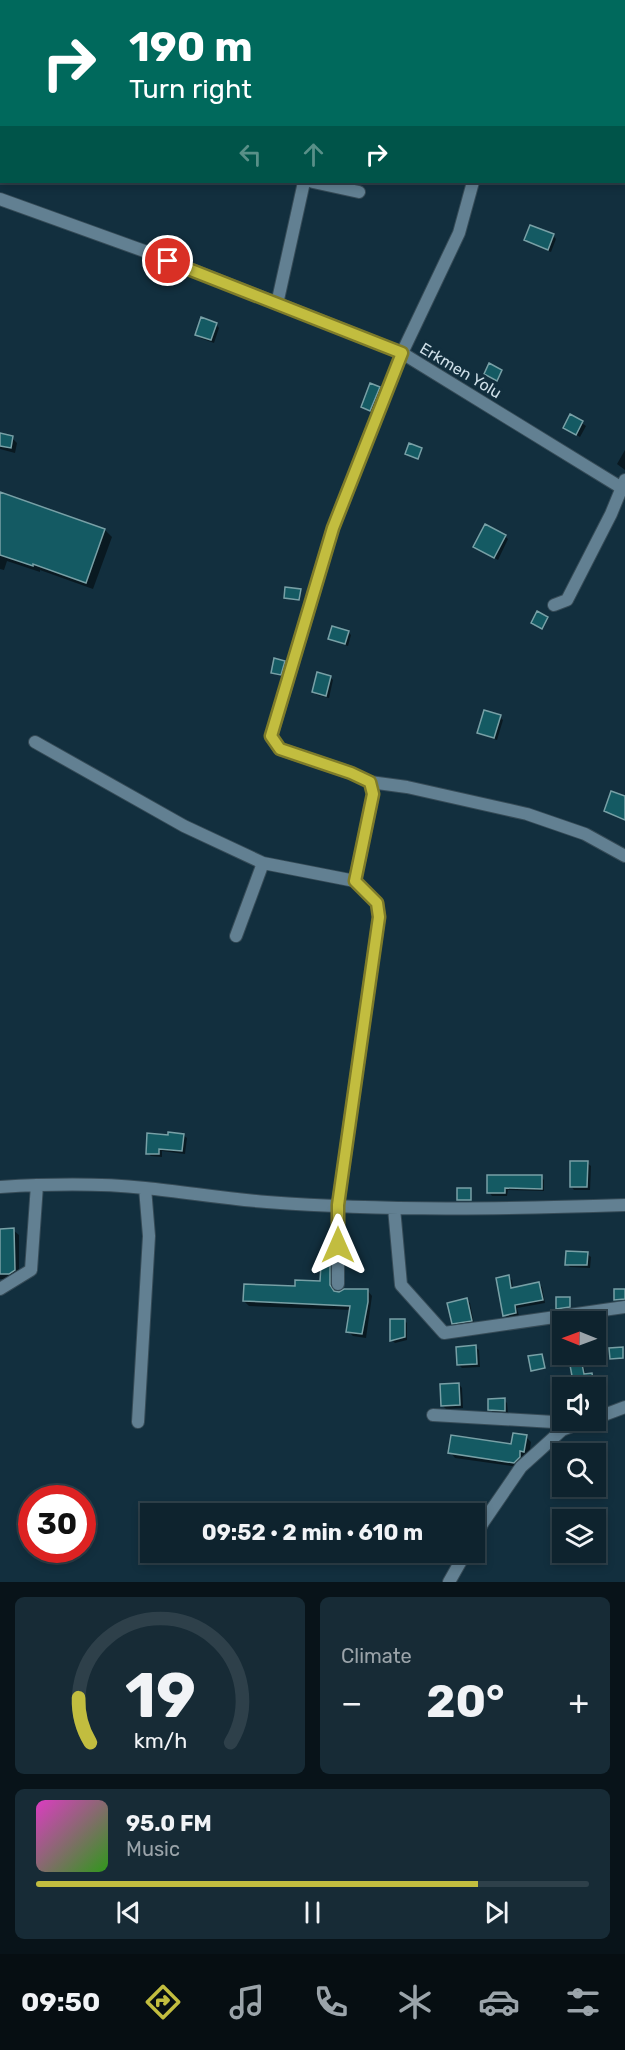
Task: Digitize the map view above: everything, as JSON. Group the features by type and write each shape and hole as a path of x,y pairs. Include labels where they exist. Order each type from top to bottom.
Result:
{"street":[{"path":"277,304 304,183"},
{"path":"318,183 359,192"},
{"path":"473,183 459,233 402,353 333,528 271,736 280,749 351,773 370,782 407,787 526,814 585,834 625,856"},
{"name":"Erkmen Yolu","path":"0,199 147,252 402,353 624,485"},
{"path":"554,605 567,600 624,485"},
{"path":"35,742 184,826 263,863 355,881 377,903 379,917 338,1205 338,1284"},
{"path":"355,881 373,794 370,782"},
{"path":"236,936 263,863"},
{"path":"0,1186 79,1183 266,1202 394,1208 534,1208 625,1205"},
{"path":"0,1289 31,1270 37,1185"},
{"path":"138,1422 149,1236 145,1188"},
{"path":"394,1208 402,1285 444,1333 625,1307"},
{"path":"606,1414 625,1407"},
{"path":"433,1415 552,1422"},
{"path":"485,1520 521,1467 561,1431"},
{"path":"449,1582 460,1563"}],"building":[{"path":"530,225 554,234 548,250 524,240"},
{"path":"201,317 217,323 211,340 195,335"},
{"path":"489,363 502,370 497,381 484,374"},
{"path":"370,383 380,387 370,411 361,407"},
{"path":"570,414 583,421 576,435 563,428"},
{"path":"0,433 13,436 11,448 0,446"},
{"path":"409,443 422,448 418,459 405,454"},
{"path":"0,492 105,529 86,583 0,555"},
{"path":"485,524 506,535 494,558 473,547"},
{"path":"285,587 301,589 299,600 284,598"},
{"path":"537,611 548,617 542,629 531,623"},
{"path":"332,626 349,631 345,644 328,639"},
{"path":"274,658 285,661 281,675 271,673"},
{"path":"317,672 331,676 326,696 312,692"},
{"path":"484,710 501,715 494,738 477,733"},
{"path":"611,791 625,796 625,820 604,811"},
{"path":"168,1132 184,1134 182,1151 159,1149 159,1154 146,1154 147,1133 168,1135"},
{"path":"570,1161 588,1161 587,1187 570,1187"},
{"path":"487,1175 542,1175 542,1189 505,1188 505,1193 487,1193"},
{"path":"457,1188 471,1188 471,1200 457,1200"},
{"path":"14,1228 15,1270 9,1274 0,1274 0,1229"},
{"path":"566,1251 588,1252 587,1265 565,1265"},
{"path":"321,1265 330,1266 330,1285 334,1291 368,1289 362,1334 346,1332 350,1306 243,1301 244,1284 295,1286 295,1280 320,1281"},
{"path":"509,1275 511,1288 539,1282 543,1300 515,1305 516,1313 503,1316 496,1278"},
{"path":"614,1289 625,1289 625,1299 614,1300"},
{"path":"556,1297 570,1297 570,1307 556,1309"},
{"path":"467,1298 472,1321 452,1324 447,1303"},
{"path":"390,1319 405,1319 405,1337 390,1341"},
{"path":"476,1345 477,1364 457,1365 456,1347"},
{"path":"623,1347 623,1358 610,1359 609,1348"},
{"path":"542,1354 545,1368 531,1371 528,1356"},
{"path":"570,1365 582,1365 584,1374 592,1373 593,1377 570,1377 572,1376"},
{"path":"459,1383 460,1405 441,1406 440,1384"},
{"path":"505,1398 505,1411 488,1410 488,1399"},
{"path":"513,1433 527,1435 524,1452 520,1451 520,1457 514,1463 448,1453 451,1435 511,1444"}],"route":[{"path":"168,261 402,353 333,528 271,736 280,749 351,773 370,782 373,794 355,881 377,903 379,917 338,1205 338,1245"}]}
